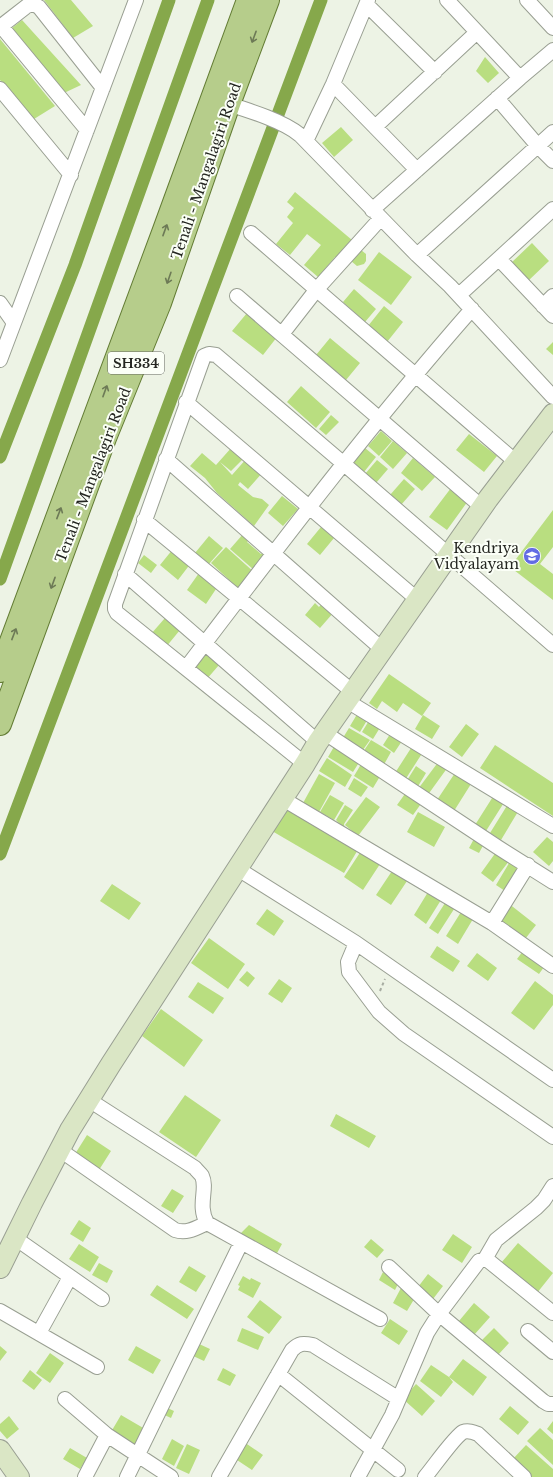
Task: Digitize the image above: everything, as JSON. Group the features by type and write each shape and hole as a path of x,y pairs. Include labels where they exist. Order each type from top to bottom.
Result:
{"main road":[{"name":"SH334","path":"0,671 129,327 229,104 248,0"},
{"name":"Tenali - Mangalagiri Road","path":"0,724 105,438 160,303 229,104 268,0"},
{"path":"0,1268 60,1150 89,1100 322,737 482,507 553,414"},
{"path":"0,1450 18,1477"}],"street":[{"path":"0,360 136,0"},
{"path":"447,0 520,78"},
{"path":"527,0 553,28"},
{"path":"306,141 333,84 368,2 434,72"},
{"path":"87,130 0,27 27,6 33,4 39,7 103,88"},
{"path":"375,127 477,32"},
{"path":"282,334 376,214 417,170 553,50"},
{"path":"333,84 417,170"},
{"path":"0,89 71,175"},
{"path":"497,98 553,162"},
{"path":"229,104 289,128 306,141 376,214 459,295 553,397"},
{"path":"417,255 553,132"},
{"path":"459,295 553,209"},
{"path":"251,233 516,462"},
{"path":"499,258 550,306"},
{"path":"237,296 482,507"},
{"path":"0,303 14,323"},
{"path":"186,668 274,553 415,374 472,309"},
{"path":"305,764 117,613 115,609 115,604 125,574 186,402 204,356 209,354 216,355 450,554 553,645"},
{"path":"186,402 418,600"},
{"path":"166,459 383,650"},
{"path":"144,520 239,598 350,697 553,826"},
{"path":"125,574 205,643 322,737 553,882"},
{"path":"283,799 492,923 553,966"},
{"path":"492,923 528,865"},
{"path":"238,869 356,943 553,1080"},
{"path":"356,943 348,962 349,972 374,1008 397,1030 553,1137"},
{"path":"89,1100 195,1168 201,1175 203,1181 202,1211 207,1223 380,1319"},
{"path":"60,1150 174,1230 181,1232 189,1231 207,1223"},
{"path":"358,1477 399,1399 425,1337 440,1314 475,1266 480,1261 485,1259 496,1240 536,1208 544,1200 553,1186"},
{"path":"15,1238 102,1299"},
{"path":"127,1477 241,1243"},
{"path":"485,1259 553,1312"},
{"path":"388,1267 440,1314 543,1402 553,1404"},
{"path":"39,1333 70,1277"},
{"path":"0,1311 97,1367"},
{"path":"528,1331 553,1352"},
{"path":"219,1477 292,1350 298,1344 305,1343 313,1345 399,1399"},
{"path":"278,1374 398,1470"},
{"path":"65,1398 107,1435 171,1477"},
{"path":"425,1477 459,1436 462,1433 470,1431 478,1434 524,1477"},
{"path":"85,1477 107,1435"}],"path":[{"path":"374,1008 390,967"}],"building":[{"path":"44,0 71,0 93,26 73,38"},
{"path":"22,20 81,85 64,93 12,28"},
{"path":"0,39 55,106 34,119 0,80"},
{"path":"485,57 499,73 488,83 476,71"},
{"path":"341,127 353,140 334,157 322,143"},
{"path":"295,192 352,240 337,259 335,257 318,277 304,265 321,245 307,234 290,255 276,244 293,223 287,217 294,208 287,202"},
{"path":"532,243 549,261 528,281 511,263"},
{"path":"361,250 366,254 366,261 364,264 357,266 351,261"},
{"path":"379,252 412,277 391,305 358,280"},
{"path":"354,289 376,309 365,322 343,302"},
{"path":"384,306 403,322 387,342 368,326"},
{"path":"247,313 277,337 263,355 232,331"},
{"path":"330,338 360,363 346,380 316,355"},
{"path":"553,342 553,355 546,349"},
{"path":"301,386 330,412 316,428 287,402"},
{"path":"331,415 339,422 326,435 319,429"},
{"path":"381,431 392,441 379,456 368,446"},
{"path":"469,434 497,456 484,472 456,450"},
{"path":"393,441 407,453 393,469 380,457"},
{"path":"232,447 244,458 231,471 220,462 232,475 247,458 263,472 248,489 240,482 238,485 253,497 262,499 269,505 254,526 217,493 205,478 190,466 202,453 216,465"},
{"path":"365,448 376,457 364,472 353,462"},
{"path":"413,458 435,477 422,491 401,473"},
{"path":"377,460 388,469 376,483 365,474"},
{"path":"404,479 415,489 401,505 390,495"},
{"path":"451,488 468,501 447,530 429,517"},
{"path":"282,496 298,509 283,526 268,513"},
{"name":"Kendriya Vidyalayam","path":"553,510 553,547 540,564 553,574 553,600 510,567"},
{"path":"321,527 334,538 320,555 307,544"},
{"path":"244,533 250,539 247,542 261,554 265,552 267,554 254,570 230,549"},
{"path":"209,536 223,548 209,564 195,553"},
{"path":"226,547 255,573 240,590 211,563"},
{"path":"173,549 191,563 178,580 160,565"},
{"path":"144,555 157,565 151,573 138,563"},
{"path":"199,573 218,586 206,604 187,590"},
{"path":"323,602 334,612 320,628 305,615 315,603 319,607"},
{"path":"165,618 180,630 166,647 151,634"},
{"path":"204,652 219,665 206,680 191,667"},
{"path":"389,674 431,703 422,716 403,703 397,712 382,701 377,709 369,703"},
{"path":"359,711 369,717 360,732 350,726"},
{"path":"423,715 440,726 432,739 415,729"},
{"path":"370,719 381,726 373,739 362,732"},
{"path":"466,724 479,734 462,757 449,747"},
{"path":"349,728 370,740 360,754 341,741"},
{"path":"392,731 404,738 394,753 383,745"},
{"path":"371,740 391,752 382,768 371,761 373,756 370,761 361,755"},
{"path":"335,745 360,761 353,772 328,757"},
{"path":"413,745 423,752 405,780 395,773"},
{"path":"495,745 553,783 553,816 480,768"},
{"path":"327,758 352,775 345,787 319,771"},
{"path":"363,761 382,773 373,788 354,776"},
{"path":"439,761 448,767 427,796 418,789"},
{"path":"416,766 426,773 417,788 406,782"},
{"path":"455,773 471,784 454,811 437,800"},
{"path":"319,774 335,783 319,812 303,803"},
{"path":"354,778 368,787 361,797 348,789"},
{"path":"407,791 423,801 413,815 397,805"},
{"path":"330,795 344,803 334,820 320,812"},
{"path":"494,795 505,801 486,831 475,825"},
{"path":"366,797 380,807 358,836 345,825"},
{"path":"508,804 519,810 501,840 490,833"},
{"path":"287,805 359,848 344,873 272,831"},
{"path":"345,805 353,810 344,824 345,830 336,820"},
{"path":"418,812 445,827 434,847 407,832"},
{"path":"475,837 485,842 479,853 469,848"},
{"path":"547,837 553,842 553,861 549,866 533,852"},
{"path":"499,848 512,857 493,882 481,873"},
{"path":"361,851 380,864 363,890 344,877"},
{"path":"512,858 525,866 508,893 496,885"},
{"path":"392,871 407,881 391,905 376,895"},
{"path":"112,884 141,903 129,920 100,901"},
{"path":"428,892 441,900 426,924 414,915"},
{"path":"445,903 449,906 456,906 438,934 429,928"},
{"path":"508,903 536,925 522,943 494,921"},
{"path":"267,909 284,921 274,936 256,924"},
{"path":"461,912 473,919 458,944 446,936"},
{"path":"209,938 245,964 228,989 191,963"},
{"path":"437,946 460,961 453,972 430,957"},
{"path":"523,951 544,967 539,974 517,959"},
{"path":"477,953 497,968 488,981 467,966"},
{"path":"247,971 255,978 248,987 239,980"},
{"path":"279,979 292,988 282,1003 268,994"},
{"path":"535,981 553,995 553,1005 534,1030 511,1013"},
{"path":"198,982 224,998 213,1014 188,997"},
{"path":"161,1009 203,1040 184,1067 142,1036"},
{"path":"185,1095 221,1120 196,1157 159,1132"},
{"path":"336,1114 376,1136 369,1148 330,1126"},
{"path":"87,1135 111,1151 99,1170 75,1154"},
{"path":"172,1189 184,1196 173,1213 161,1206"},
{"path":"79,1220 91,1228 83,1242 70,1234"},
{"path":"249,1225 282,1244 276,1255 239,1235"},
{"path":"453,1234 472,1247 462,1263 442,1250"},
{"path":"371,1239 384,1250 377,1258 364,1247"},
{"path":"518,1243 553,1273 537,1293 501,1263"},
{"path":"79,1244 99,1257 90,1272 69,1259"},
{"path":"99,1263 113,1271 107,1283 92,1275"},
{"path":"189,1266 206,1276 196,1292 179,1282"},
{"path":"383,1272 399,1282 395,1290 379,1280"},
{"path":"428,1274 443,1286 433,1299 418,1287"},
{"path":"243,1276 261,1283 253,1298 238,1290 240,1286 238,1285"},
{"path":"157,1285 194,1309 187,1319 150,1295"},
{"path":"401,1288 416,1296 407,1311 393,1303"},
{"path":"260,1300 282,1317 269,1334 247,1317"},
{"path":"474,1303 490,1317 474,1335 459,1321"},
{"path":"390,1319 408,1331 399,1345 381,1333"},
{"path":"242,1328 264,1337 258,1350 237,1341"},
{"path":"494,1328 509,1343 498,1355 482,1340"},
{"path":"197,1343 210,1349 204,1361 191,1355"},
{"path":"0,1346 7,1352 0,1361"},
{"path":"136,1346 161,1360 153,1374 128,1360"},
{"path":"50,1353 64,1363 50,1383 36,1373"},
{"path":"463,1359 487,1377 473,1396 449,1377"},
{"path":"431,1365 449,1377 453,1382 441,1397 420,1381"},
{"path":"223,1368 236,1375 230,1386 217,1380"},
{"path":"30,1370 42,1380 34,1390 22,1381"},
{"path":"416,1384 435,1401 422,1416 403,1399"},
{"path":"161,1405 174,1411 171,1418 158,1412"},
{"path":"510,1406 529,1422 518,1435 499,1419"},
{"path":"121,1415 145,1429 135,1446 111,1432"},
{"path":"9,1416 19,1429 7,1439 0,1431 0,1424"},
{"path":"553,1421 553,1434 547,1429"},
{"path":"540,1428 553,1440 553,1465 527,1441"},
{"path":"172,1439 184,1446 174,1466 162,1459"},
{"path":"244,1442 263,1455 252,1470 234,1458"},
{"path":"187,1444 200,1450 189,1474 176,1468"},
{"path":"526,1445 553,1469 553,1477 531,1477 512,1460"},
{"path":"70,1448 87,1458 80,1469 63,1459"}],"waterway":[{"path":"0,457 75,265 169,0"},
{"path":"0,579 208,0"},
{"path":"0,854 321,0"}],"place":[{"name":"Kendriya Vidyalayam","path":"532,556"}]}
